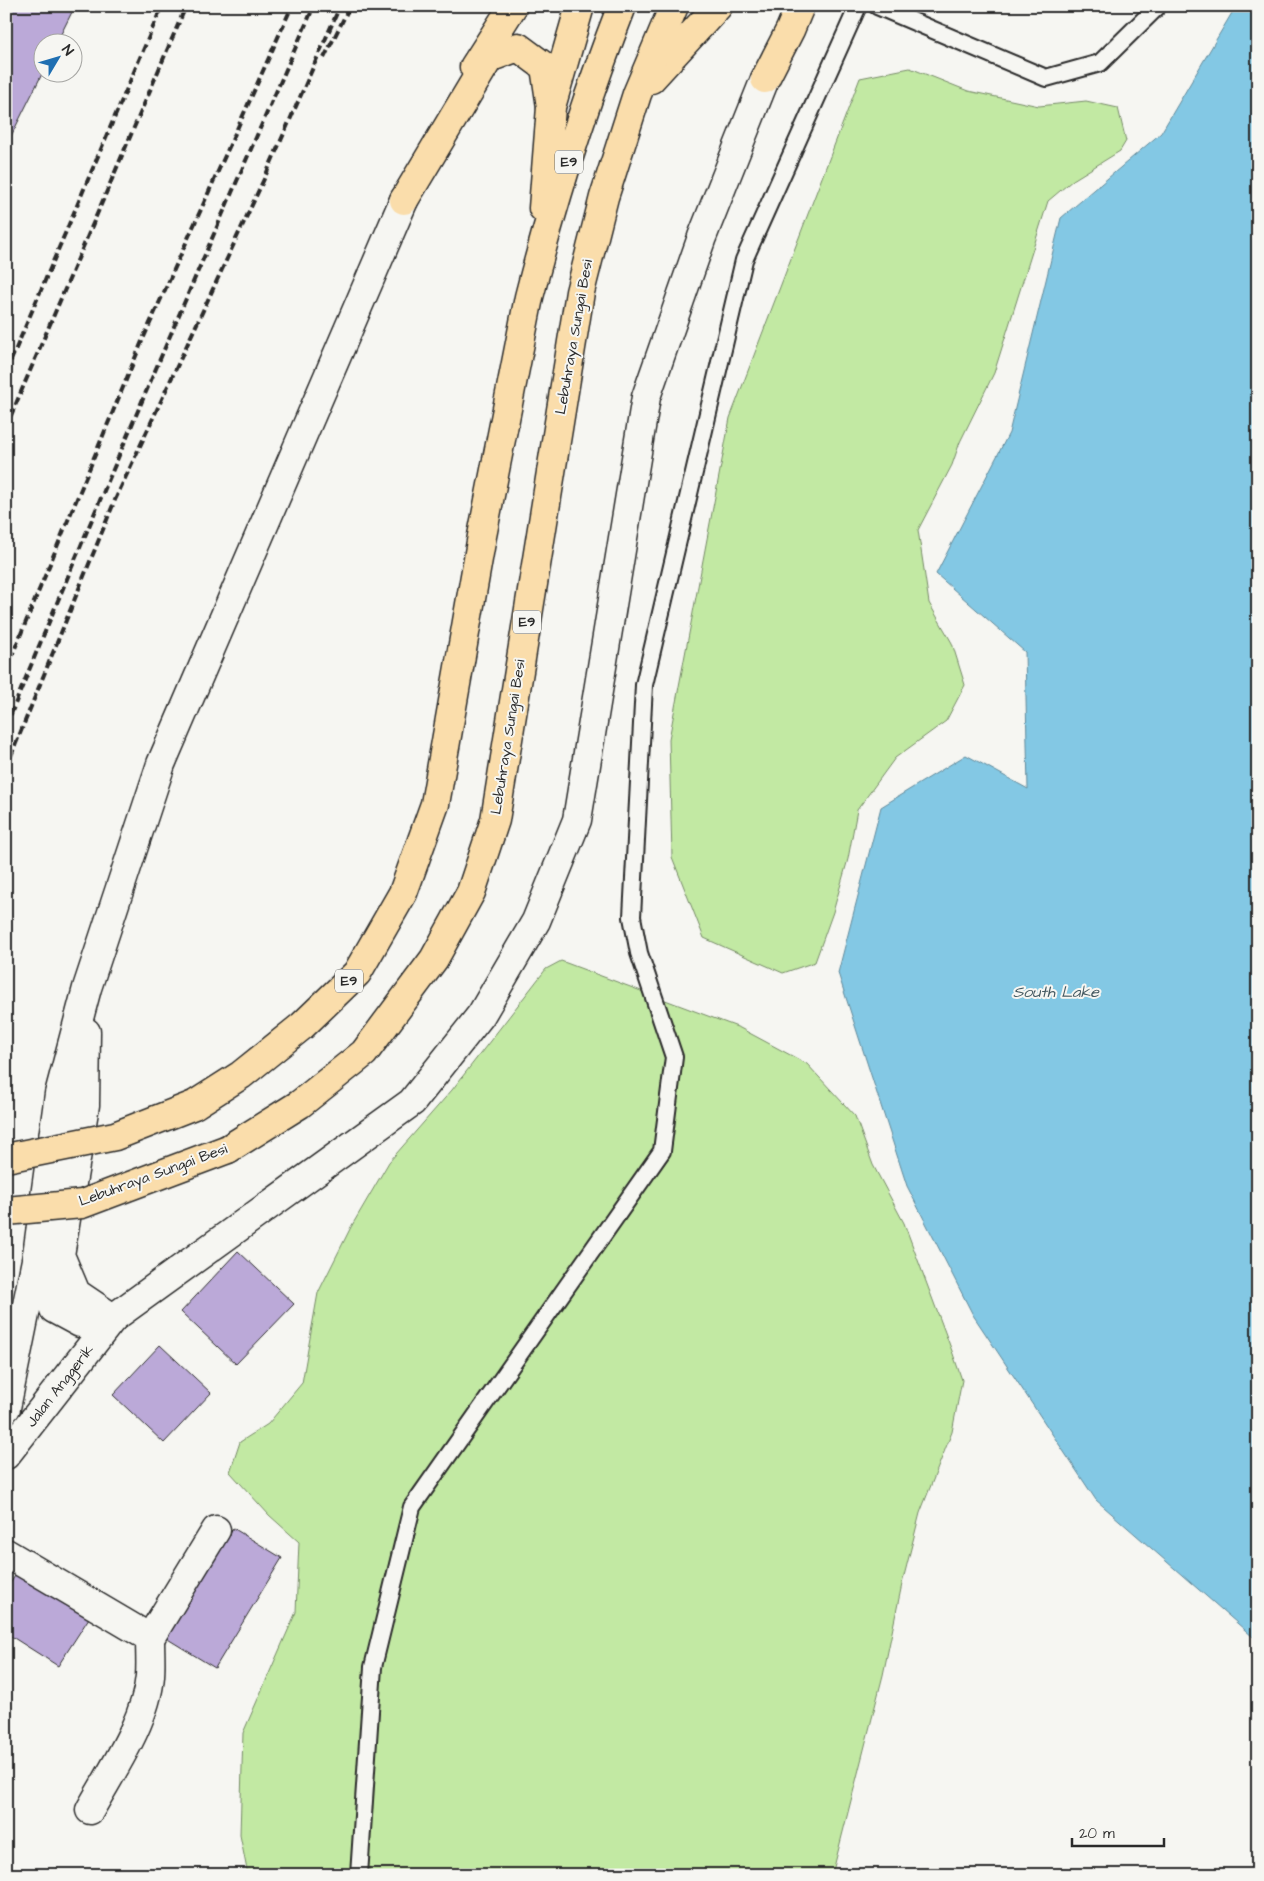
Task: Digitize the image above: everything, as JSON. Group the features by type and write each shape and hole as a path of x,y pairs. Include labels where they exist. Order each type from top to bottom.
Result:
{"highway":[{"path":"404,200 432,132 513,6"},
{"path":"539,258 551,107 580,6"},
{"name":"E9","path":"6,1158 115,1136 194,1105 241,1074 302,1026 357,973 403,893 435,804 484,526 529,297 539,258 599,65 622,6"},
{"name":"Lebuhraya Sungai Besi","path":"6,1211 82,1204 228,1149 300,1104 364,1053 434,959 471,892 495,820 580,292 604,197 637,94 674,6"},
{"path":"637,94 718,6"},
{"path":"765,79 781,19 778,6"},
{"path":"765,79 800,6"},
{"path":"404,200 490,58 518,47 545,67 551,107"}],"street":[{"path":"37,1256 54,1309 80,1323 113,1318 412,1102 481,1015 536,921 577,820 646,398 702,237 765,79"},
{"path":"6,1408 37,1256 59,1094 87,988 161,764 404,200"},
{"path":"87,988 85,1105 60,1255 76,1293 113,1318"},
{"name":"Jalan Anggerik","path":"6,1455 113,1318"},
{"path":"90,1810 133,1731 143,1706 150,1677 150,1638 216,1530"},
{"path":"6,1553 150,1638"}],"lane":[{"path":"360,1875 372,1667 412,1507 662,1152 674,1057 639,953 632,917 644,685 744,260 858,6"},
{"path":"877,6 1046,78 1100,64 1158,6"}],"green space":[{"path":"910,68 968,91 1039,106 1086,101 1118,108 1126,141 1120,151 1073,180 1048,201 994,373 960,442 952,465 918,530 929,603 952,643 965,685 946,721 895,758 857,810 848,859 833,912 815,962 783,973 704,938 672,857 669,739 730,418 860,78"},
{"path":"561,961 740,1028 807,1064 855,1116 873,1165 904,1223 962,1380 952,1432 920,1513 902,1584 883,1675 832,1875 248,1875 240,1835 243,1733 296,1612 299,1542 269,1515 230,1472 240,1442 268,1424 302,1383 318,1293 351,1227 389,1162 452,1090 546,969"}],"water":[{"name":"South Lake","path":"1236,6 1258,6 1258,1635 1253,1637 1096,1500 973,1315 907,1186 838,973 881,807 966,755 1028,789 1025,652 936,574 1009,433 1061,218 1161,133"}],"building":[{"path":"6,6 75,6 62,32 32,32 32,82 38,82 6,146"},
{"path":"238,1251 294,1304 236,1364 181,1312"},
{"path":"160,1345 211,1393 164,1443 113,1395"},
{"path":"233,1528 282,1558 215,1668 166,1638"},
{"path":"18,1571 89,1618 58,1666 6,1633 6,1590"}],"railway":[{"path":"6,372 162,6"},
{"path":"6,427 186,6"},
{"path":"6,670 143,339 292,6"},
{"path":"6,726 157,365 314,6"},
{"path":"6,768 115,500 264,179 340,6"},
{"path":"324,58 350,6"}]}
